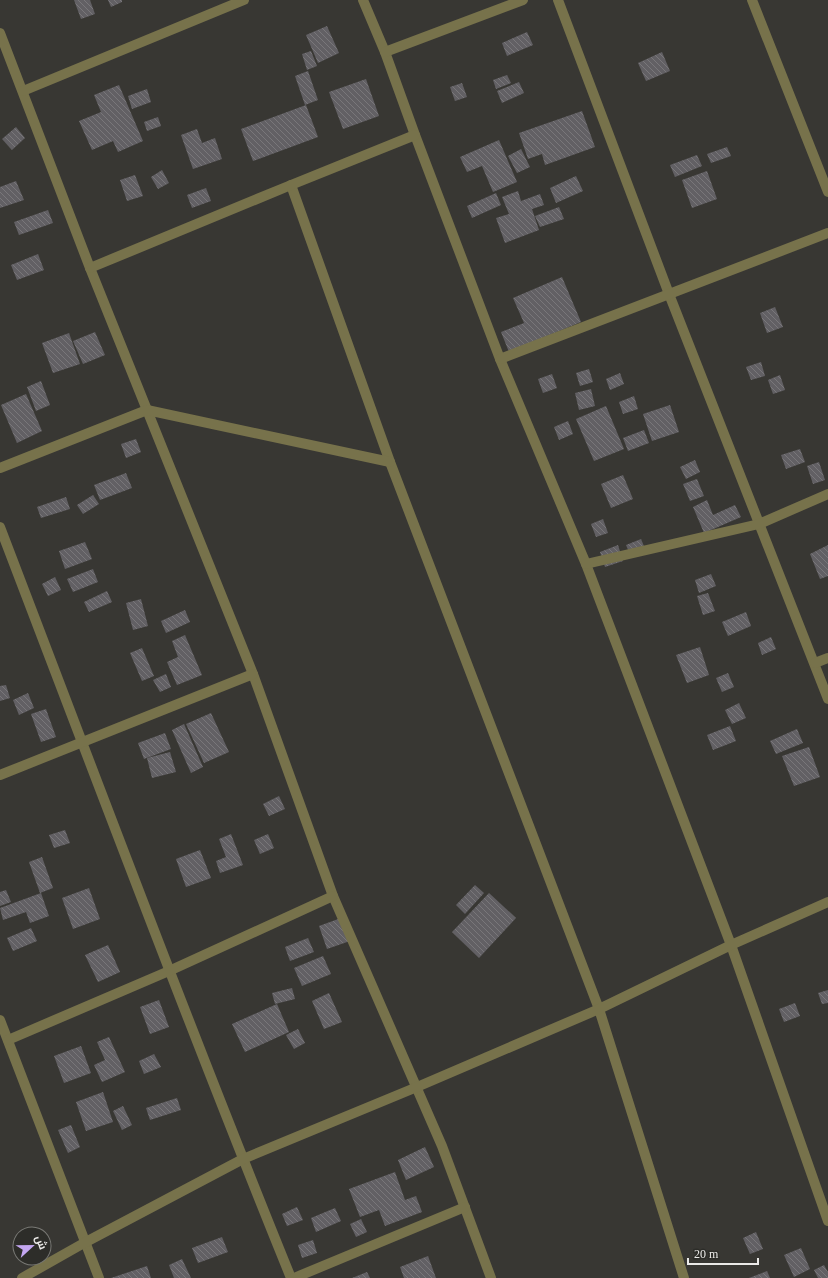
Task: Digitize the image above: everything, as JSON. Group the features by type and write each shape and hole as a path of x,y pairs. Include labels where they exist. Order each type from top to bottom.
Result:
{"street":[{"path":"23,91 244,0"},
{"path":"363,0 385,52 414,136 500,359 586,564 731,945 828,1221"},
{"path":"385,52 523,0"},
{"path":"558,0 669,294 828,699"},
{"path":"752,0 828,192"},
{"path":"0,33 90,268 253,674 333,896 442,1146 492,1278"},
{"path":"90,268 290,185 414,136"},
{"path":"290,185 390,462 598,1009 684,1278"},
{"path":"500,359 828,233"},
{"path":"0,468 147,410 390,462"},
{"path":"586,564 759,524 828,494"},
{"path":"0,527 169,971 242,1159 291,1278"},
{"path":"815,663 828,658"},
{"path":"0,775 253,674"},
{"path":"8,1040 169,971 333,896"},
{"path":"22,1278 84,1243 242,1159 417,1087 598,1009 731,945 828,902"},
{"path":"0,1020 84,1243 99,1278"},
{"path":"294,1278 465,1207"}],"building":[{"path":"74,0 90,0 95,14 81,19"},
{"path":"108,0 122,0 122,2 111,7"},
{"path":"327,26 339,53 318,63 306,35"},
{"path":"527,32 533,45 507,56 502,43"},
{"path":"311,51 317,66 307,70 302,54"},
{"path":"662,52 670,71 646,81 638,63"},
{"path":"308,71 318,100 305,105 295,76"},
{"path":"507,75 511,83 496,89 493,80"},
{"path":"366,79 379,116 343,129 329,92"},
{"path":"519,82 524,93 502,103 497,91"},
{"path":"462,83 467,97 455,101 450,87"},
{"path":"119,85 143,141 118,152 113,141 92,150 79,121 101,112 94,95"},
{"path":"147,89 151,102 132,109 128,96"},
{"path":"306,105 318,137 253,161 241,129"},
{"path":"582,111 595,147 545,165 542,154 528,159 519,133"},
{"path":"158,117 161,126 147,131 144,122"},
{"path":"16,127 25,138 12,150 2,139"},
{"path":"197,129 202,143 215,138 222,159 193,169 181,135"},
{"path":"499,140 517,182 493,192 482,166 467,172 460,157"},
{"path":"727,147 731,156 711,163 707,154"},
{"path":"521,149 530,167 517,173 508,156"},
{"path":"697,155 702,166 675,177 670,165"},
{"path":"162,170 169,183 158,189 151,177"},
{"path":"707,171 717,199 692,208 682,180"},
{"path":"135,175 143,196 127,201 120,180"},
{"path":"576,176 583,191 556,203 550,188"},
{"path":"16,181 24,200 0,208 0,187"},
{"path":"206,188 211,201 192,208 187,195"},
{"path":"518,191 521,201 540,194 544,205 532,209 539,230 505,243 496,218 509,214 502,197"},
{"path":"496,193 501,205 472,218 467,206"},
{"path":"559,207 564,219 540,227 535,216"},
{"path":"48,210 53,223 19,235 14,222"},
{"path":"38,254 44,270 17,280 11,265"},
{"path":"562,277 581,322 509,352 501,332 524,323 513,298"},
{"path":"775,307 783,327 767,333 760,313"},
{"path":"95,332 105,355 83,364 73,341"},
{"path":"69,333 80,364 53,373 42,343"},
{"path":"761,362 765,376 751,380 746,367"},
{"path":"589,369 593,382 580,386 576,373"},
{"path":"620,373 624,384 610,390 606,379"},
{"path":"552,374 557,388 543,393 538,379"},
{"path":"780,375 785,390 773,394 768,380"},
{"path":"41,381 50,405 36,411 27,387"},
{"path":"591,389 595,406 579,410 575,393"},
{"path":"26,394 42,431 17,443 1,405"},
{"path":"634,396 638,409 623,414 619,402"},
{"path":"670,405 679,432 652,441 643,414"},
{"path":"606,406 624,449 594,461 576,419"},
{"path":"568,421 573,434 559,440 554,427"},
{"path":"644,430 649,443 628,451 623,438"},
{"path":"136,439 141,452 126,458 121,444"},
{"path":"800,449 805,462 786,469 781,455"},
{"path":"695,460 700,472 686,479 680,467"},
{"path":"819,462 825,480 813,484 807,466"},
{"path":"126,473 132,488 100,500 94,485"},
{"path":"623,475 633,499 611,508 601,484"},
{"path":"697,479 704,496 690,501 683,484"},
{"path":"93,495 99,504 83,514 77,505"},
{"path":"66,497 70,509 41,518 37,507"},
{"path":"707,500 713,515 735,505 741,517 704,533 693,507"},
{"path":"603,519 608,533 596,537 591,524"},
{"path":"641,539 646,551 631,557 626,545"},
{"path":"85,542 92,559 65,569 59,551"},
{"path":"618,545 623,561 605,567 600,552"},
{"path":"828,545 828,576 820,579 810,554"},
{"path":"93,569 98,582 73,592 67,579"},
{"path":"711,574 716,586 699,593 695,580"},
{"path":"55,577 61,590 48,596 42,584"},
{"path":"107,591 112,602 89,612 84,602"},
{"path":"708,593 715,611 703,615 697,596"},
{"path":"141,599 148,626 133,630 126,603"},
{"path":"185,610 190,622 166,633 161,621"},
{"path":"746,612 751,626 728,636 722,622"},
{"path":"185,635 202,675 177,685 167,662 178,657 172,641"},
{"path":"771,637 776,649 762,655 758,643"},
{"path":"700,647 709,675 687,683 676,655"},
{"path":"142,648 154,676 142,681 130,653"},
{"path":"728,673 734,687 722,692 716,678"},
{"path":"166,674 171,687 160,692 153,680"},
{"path":"6,685 10,698 0,701 0,686"},
{"path":"28,693 34,708 19,715 13,700"},
{"path":"739,703 746,718 732,724 725,710"},
{"path":"46,709 56,737 41,742 31,714"},
{"path":"211,713 229,752 204,763 186,724"},
{"path":"184,724 203,767 191,773 172,730"},
{"path":"730,726 736,741 713,750 707,735"},
{"path":"797,729 803,743 776,754 770,741"},
{"path":"165,733 171,749 144,759 138,743"},
{"path":"809,747 820,777 794,786 782,756"},
{"path":"170,752 176,772 152,778 147,758"},
{"path":"279,796 285,809 269,816 263,804"},
{"path":"65,830 70,843 54,848 49,835"},
{"path":"231,834 243,865 220,873 216,861 226,857 219,839"},
{"path":"268,834 274,848 260,854 254,840"},
{"path":"200,850 211,878 186,887 176,859"},
{"path":"42,857 53,888 40,893 29,862"},
{"path":"475,885 484,893 465,914 456,905"},
{"path":"89,888 100,919 73,929 62,898"},
{"path":"6,890 11,902 0,906 0,892"},
{"path":"41,893 49,916 30,923 26,912 3,920 0,908"},
{"path":"489,893 516,918 479,958 452,932"},
{"path":"341,918 350,941 327,949 319,926"},
{"path":"31,928 37,941 13,951 7,938"},
{"path":"308,938 314,952 290,961 285,947"},
{"path":"108,945 120,972 98,982 85,955"},
{"path":"323,956 331,974 302,986 294,968"},
{"path":"292,988 295,999 275,1004 272,993"},
{"path":"828,990 828,1003 822,1004 818,993"},
{"path":"329,993 342,1022 324,1029 312,1001"},
{"path":"159,1000 169,1027 150,1034 140,1007"},
{"path":"795,1003 800,1016 784,1022 779,1009"},
{"path":"277,1004 289,1032 245,1052 232,1024"},
{"path":"298,1029 305,1043 294,1049 286,1035"},
{"path":"109,1037 125,1072 102,1082 94,1065 105,1060 97,1042"},
{"path":"81,1046 91,1073 64,1083 54,1056"},
{"path":"154,1054 161,1067 144,1074 139,1061"},
{"path":"103,1092 113,1122 86,1131 76,1102"},
{"path":"177,1098 181,1110 150,1120 146,1108"},
{"path":"123,1106 132,1125 122,1130 113,1111"},
{"path":"71,1125 80,1147 68,1153 58,1130"},
{"path":"425,1147 434,1167 406,1180 398,1160"},
{"path":"395,1172 405,1200 416,1196 422,1212 385,1226 379,1210 360,1217 349,1189"},
{"path":"297,1207 303,1220 287,1226 282,1214"},
{"path":"335,1208 341,1221 316,1232 311,1218"},
{"path":"361,1219 367,1232 356,1237 350,1224"},
{"path":"756,1232 763,1249 750,1254 743,1238"},
{"path":"222,1237 228,1252 198,1263 192,1248"},
{"path":"313,1240 317,1253 302,1258 298,1245"},
{"path":"801,1248 810,1269 794,1277 784,1255"},
{"path":"428,1256 436,1278 404,1278 400,1267"},
{"path":"182,1259 191,1278 174,1278 169,1265"},
{"path":"824,1265 828,1272 828,1278 818,1278 814,1270"},
{"path":"147,1266 151,1278 111,1278"},
{"path":"767,1271 770,1278 749,1278"},
{"path":"367,1272 370,1278 352,1278"}]}
